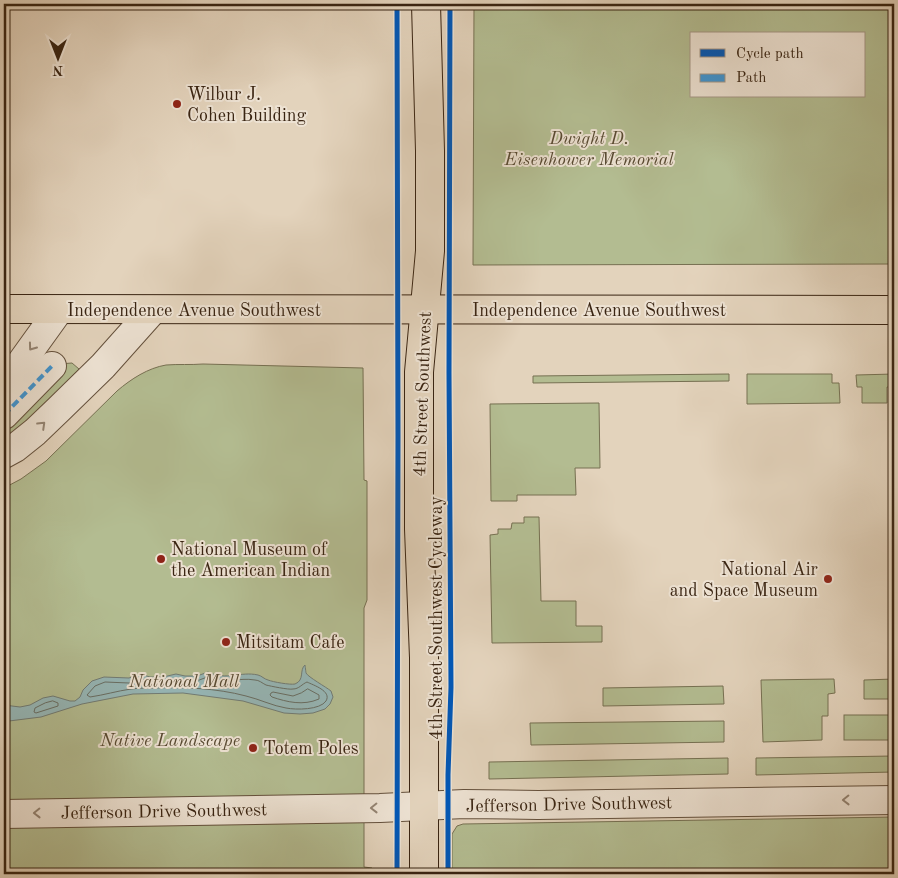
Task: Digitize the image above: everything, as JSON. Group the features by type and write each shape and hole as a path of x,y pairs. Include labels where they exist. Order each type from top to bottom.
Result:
{"main road":[{"name":"4th Street Southwest","path":"424,874 424,658 420,529 420,372 430,251 430,151 426,4"},
{"name":"Independence Avenue Southwest","path":"4,309 894,310"}],"street":[{"path":"4,384 60,310"},
{"path":"4,454 15,448 41,426 103,366 152,310"},
{"path":"4,415 52,366"},
{"name":"Jefferson Drive Southwest","path":"4,814 464,804 538,805 894,800"}],"green space":[{"name":"Dwight D. Eisenhower Memorial","path":"474,4 894,4 894,264 473,265"},
{"path":"72,363 79,369 27,421 4,439 4,419 59,364"},
{"name":"National Mall","path":"203,364 363,368 364,480 367,481 367,600 364,608 364,867 372,868 372,874 4,874 4,488 21,479 46,461 117,391 134,378 146,371 166,365"},
{"path":"729,374 729,381 533,383 533,376"},
{"path":"747,374 832,374 832,383 839,383 840,403 747,404"},
{"path":"894,374 894,387 887,387 887,403 862,403 862,387 857,387 856,375"},
{"path":"599,403 600,468 575,468 576,495 517,495 517,501 491,501 490,404"},
{"path":"524,517 539,517 541,601 576,601 576,626 602,626 602,642 492,643 490,535 498,534 498,529 511,529 512,523 524,523"},
{"path":"834,679 835,693 828,694 828,716 822,716 822,740 763,742 761,680"},
{"path":"894,679 894,699 864,699 864,680"},
{"path":"723,686 724,704 603,706 603,688"},
{"path":"844,715 894,715 894,740 844,740"},
{"path":"724,721 724,742 531,745 530,723"},
{"path":"894,756 894,772 756,775 756,758"},
{"path":"728,758 728,774 489,779 489,762"},
{"path":"894,817 894,874 452,874 452,834 457,826 463,824"}],"water":[{"path":"305,665 307,675 331,691 333,697 325,709 313,713 284,713 243,701 183,693 133,694 82,704 41,717 9,721 4,719 4,705 20,707 53,696 75,701 92,681 104,677 129,678 140,674 150,677 176,674 197,676 208,672 221,676 251,674 270,681 295,684 300,680"}],"marked path":[{"path":"4,415 52,366"}],"cycle path":[{"path":"397,4 397,874"},
{"name":"4th Street Southwest Cycleway","path":"448,874 448,775 451,687 449,373 450,4"}],"place":[{"name":"Wilbur J. Cohen Building","path":"177,104"},
{"name":"National Museum of the American Indian","path":"161,559"},
{"name":"National Air and Space Museum","path":"828,579"},
{"name":"Mitsitam Cafe","path":"226,642"},
{"name":"Totem Poles","path":"253,748"}],"park label":[{"name":"Native Landscape","path":"170,740"}]}
